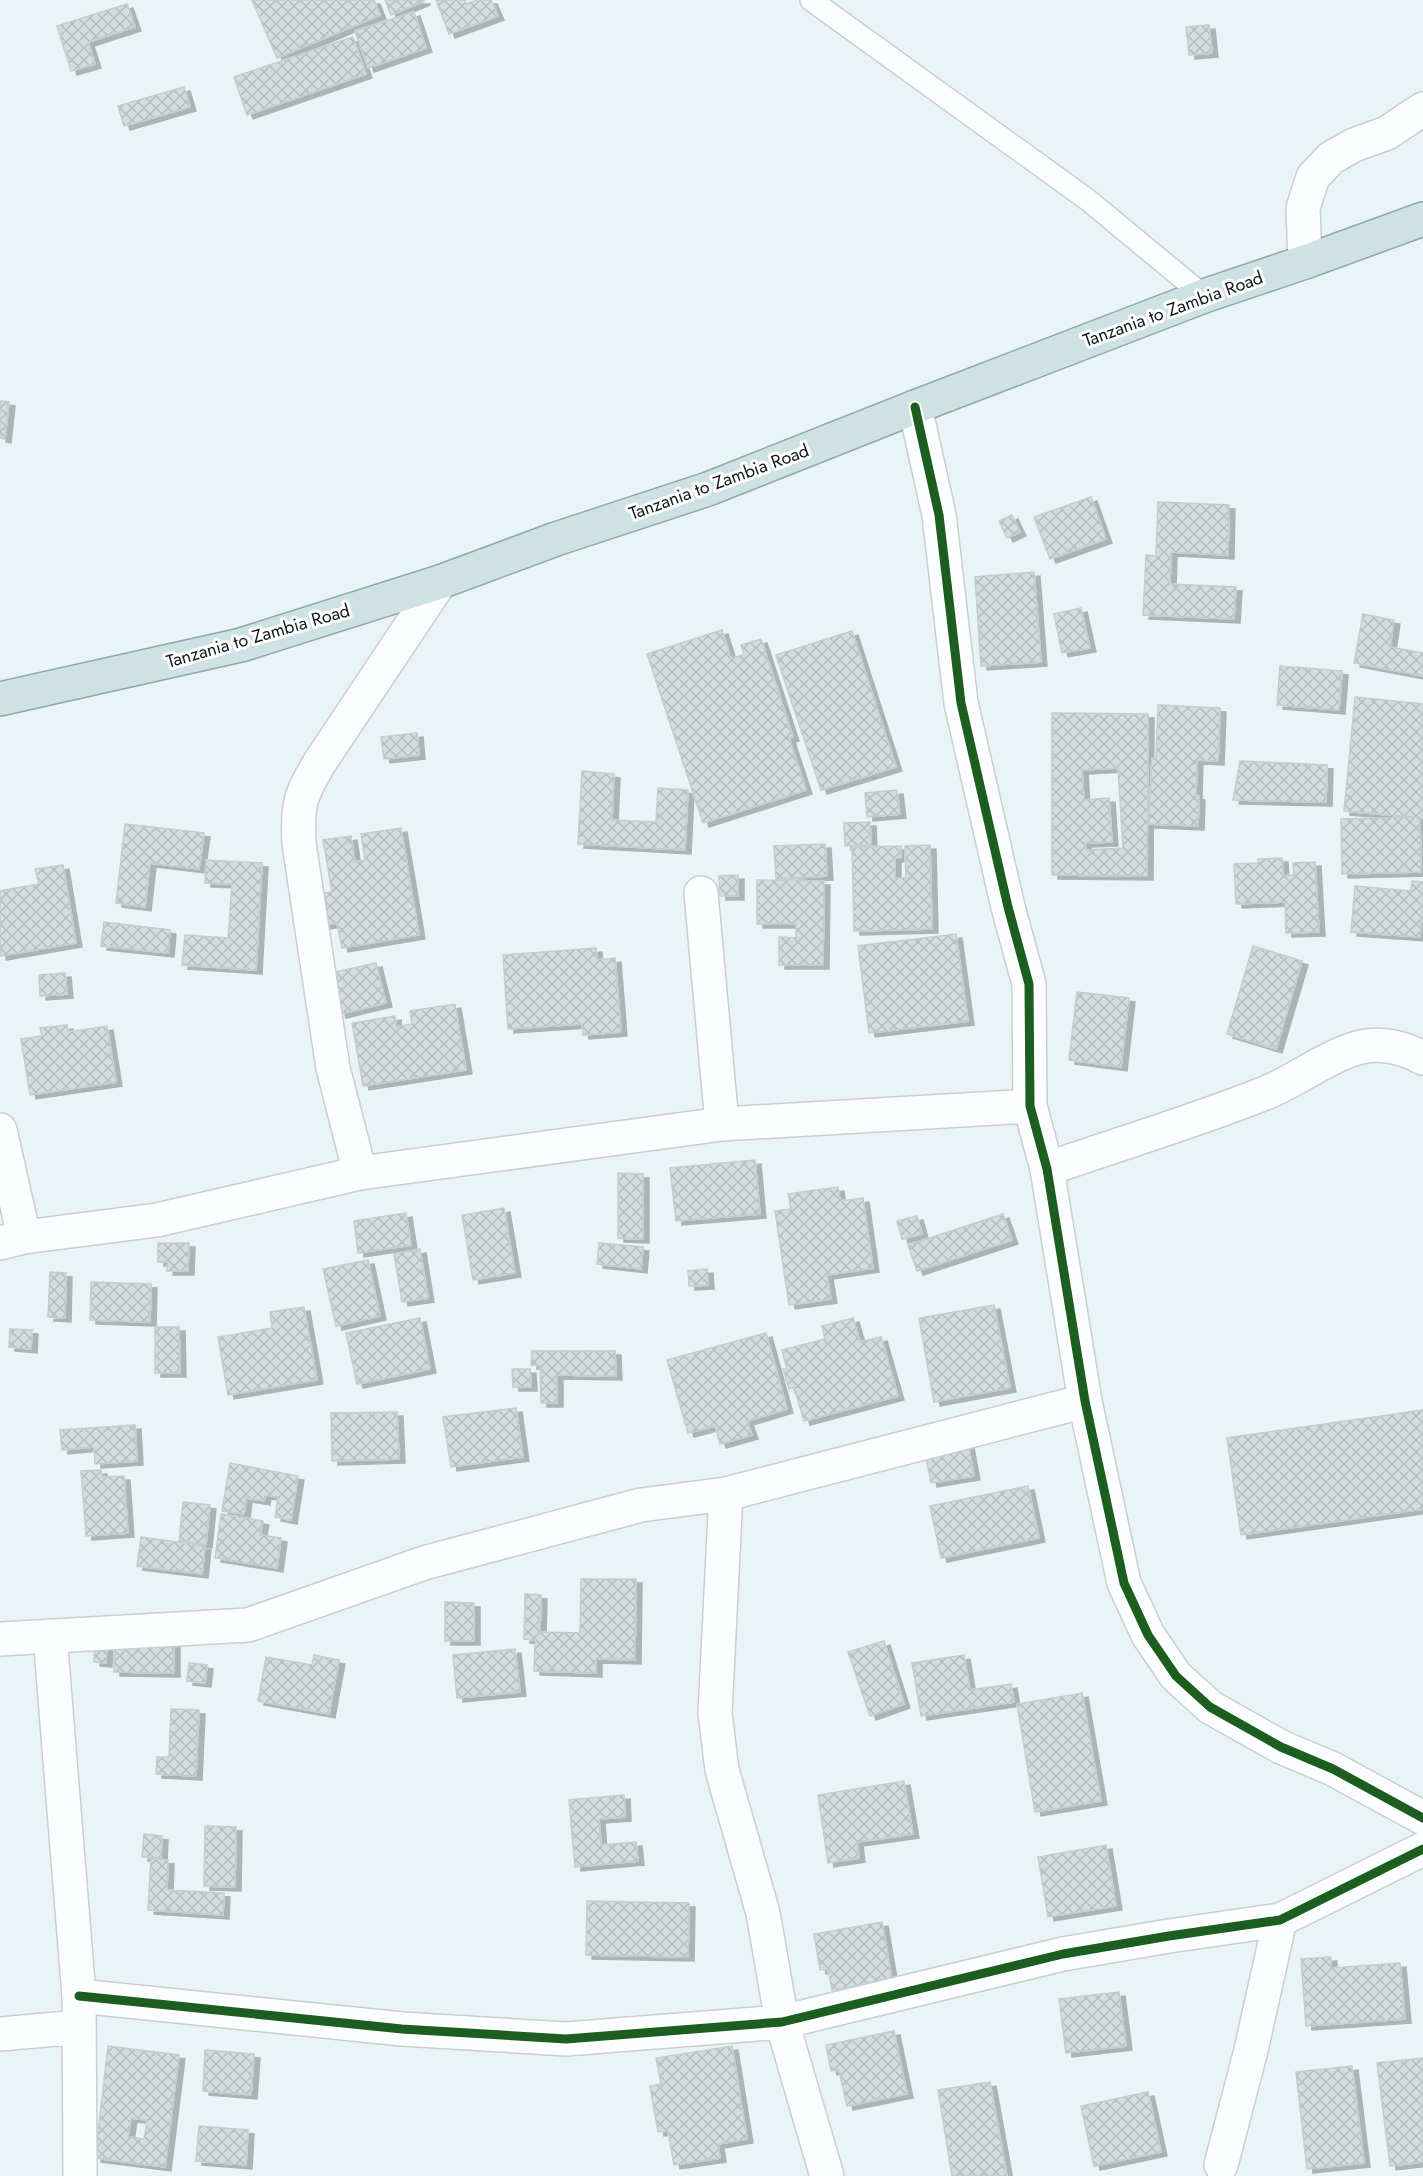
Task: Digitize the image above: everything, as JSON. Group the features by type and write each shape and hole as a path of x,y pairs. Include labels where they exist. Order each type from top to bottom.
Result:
{"highway":[{"name":"Tanzania to Zambia Road","path":"0,699 241,645 440,582 556,539 708,489 1204,296 1423,219"}],"street":[{"path":"1305,262 1304,208 1314,177 1331,158 1354,145 1387,133 1423,109"},
{"path":"915,407 939,514 961,704 1008,907 1029,984 1030,1106 1047,1169 1085,1401 1124,1583 1148,1635 1176,1676 1210,1707 1281,1747 1333,1769 1423,1818"},
{"path":"360,1173 333,1068 299,843 298,805 320,762 440,582"},
{"path":"700,893 722,1124"},
{"path":"1047,1169 1264,1094 1342,1055 1364,1047 1392,1046 1409,1050 1423,1058"},
{"path":"0,1130 12,1240 157,1220 360,1173 722,1124 1030,1106"},
{"path":"0,1639 248,1625 424,1563 641,1505 726,1494 1085,1401"},
{"path":"726,1494 715,1713 722,1770 763,1913 782,2022 827,2176"},
{"path":"50,1636 79,2011 80,2176"},
{"path":"0,2034 79,2011 566,2039 782,2022 1063,1954 1280,1920 1423,1849"},
{"path":"1221,2165 1251,2050 1280,1920"}],"lane":[{"path":"811,0 1088,200 1204,296"}],"building":[{"path":"252,0 374,0 380,15 277,58"},
{"path":"385,0 424,0 424,1 391,15"},
{"path":"436,0 465,0 466,4 477,0 491,0 498,16 449,34"},
{"path":"127,4 135,27 88,42 95,64 71,71 57,26"},
{"path":"414,12 426,48 368,68 355,31"},
{"path":"1209,25 1212,53 1189,55 1186,27"},
{"path":"353,37 366,74 247,115 234,77"},
{"path":"184,87 190,107 124,126 118,106"},
{"path":"0,401 9,402 5,439 0,438"},
{"path":"1091,497 1106,539 1050,559 1034,517"},
{"path":"1158,502 1229,505 1228,555 1171,552 1170,584 1236,587 1234,619 1143,615 1146,555 1156,556"},
{"path":"1012,515 1020,532 1007,538 999,521"},
{"path":"1034,572 1041,662 981,666 975,577"},
{"path":"1081,608 1090,648 1062,653 1054,614"},
{"path":"1363,614 1394,620 1390,647 1423,653 1423,676 1354,663"},
{"path":"722,630 731,659 744,654 741,645 761,639 793,737 789,738 806,790 703,823 647,654"},
{"path":"852,631 896,767 821,790 776,655"},
{"path":"1280,666 1342,671 1339,710 1277,705"},
{"path":"1355,697 1423,704 1423,818 1344,811"},
{"path":"1158,705 1220,708 1218,761 1197,760 1198,826 1149,824 1152,758 1156,758"},
{"path":"1052,713 1148,714 1147,876 1052,875","holes":["1118,768 1123,848 1086,850 1085,843 1112,842 1109,798 1084,800 1082,770"]},
{"path":"417,733 419,755 384,759 381,737"},
{"path":"1240,761 1327,765 1326,802 1233,800"},
{"path":"582,771 614,774 612,820 656,822 658,788 688,790 685,850 578,844"},
{"path":"897,790 900,814 867,817 865,793"},
{"path":"1420,817 1421,872 1342,874 1341,819"},
{"path":"870,822 871,845 845,846 844,823"},
{"path":"125,824 204,833 199,869 150,863 145,907 116,903"},
{"path":"401,828 419,935 342,948 337,923 323,925 318,894 332,892 323,840 351,836 355,862 365,860 361,834"},
{"path":"825,844 827,876 776,879 774,846"},
{"path":"930,845 932,929 854,931 852,847 901,846 901,858 895,858 895,878 906,878 905,846"},
{"path":"1282,858 1283,876 1294,875 1293,863 1315,862 1319,932 1286,933 1285,902 1236,904 1234,864 1258,863 1258,859"},
{"path":"206,860 262,863 256,970 182,965 185,935 228,938 232,884 205,883"},
{"path":"63,865 76,943 0,956 0,891 39,884 35,869"},
{"path":"738,875 738,896 720,896 719,876"},
{"path":"757,880 824,881 823,965 779,965 779,937 796,938 796,924 757,924"},
{"path":"1412,881 1423,882 1423,922 1421,922 1420,937 1351,932 1355,886 1411,891"},
{"path":"104,922 170,930 168,953 101,946"},
{"path":"956,934 968,1021 869,1033 858,946"},
{"path":"1253,946 1302,961 1276,1049 1227,1034"},
{"path":"596,948 597,960 615,958 621,1032 583,1035 582,1024 508,1029 503,955"},
{"path":"376,963 386,1003 340,1014 330,973"},
{"path":"65,973 67,994 40,996 39,975"},
{"path":"1077,992 1129,998 1121,1067 1069,1060"},
{"path":"455,1004 466,1070 363,1086 352,1023 395,1016 396,1027 412,1024 410,1011"},
{"path":"67,1025 68,1032 107,1026 116,1082 30,1095 21,1039 42,1036 40,1028"},
{"path":"755,1160 760,1214 676,1221 670,1168"},
{"path":"618,1173 643,1174 643,1239 618,1238"},
{"path":"838,1187 840,1201 863,1198 873,1268 827,1275 831,1299 789,1305 775,1211 791,1209 788,1194"},
{"path":"504,1208 515,1273 473,1280 462,1215"},
{"path":"406,1213 411,1245 358,1253 354,1221"},
{"path":"1003,1214 1012,1240 917,1271 908,1245"},
{"path":"917,1216 922,1234 902,1239 897,1221"},
{"path":"158,1243 189,1243 188,1271 167,1271 168,1262 158,1262"},
{"path":"599,1243 643,1247 641,1269 597,1264"},
{"path":"420,1249 428,1298 402,1302 394,1254"},
{"path":"368,1260 380,1316 336,1326 323,1269"},
{"path":"707,1269 708,1285 689,1286 688,1271"},
{"path":"50,1272 66,1273 65,1318 48,1317"},
{"path":"91,1282 151,1284 150,1322 90,1320"},
{"path":"994,1305 1010,1388 934,1402 919,1318"},
{"path":"304,1307 317,1380 228,1395 218,1337 272,1328 270,1312"},
{"path":"420,1318 430,1369 357,1384 346,1333"},
{"path":"853,1318 860,1342 881,1337 898,1396 804,1421 794,1387 789,1389 783,1369 787,1369 782,1350 825,1339 822,1326"},
{"path":"155,1327 179,1327 180,1373 155,1373"},
{"path":"10,1329 32,1330 31,1349 9,1347"},
{"path":"766,1333 787,1409 747,1421 752,1435 720,1444 715,1426 688,1433 667,1360"},
{"path":"532,1351 615,1351 616,1376 557,1375 557,1403 541,1403 540,1365 531,1365"},
{"path":"512,1369 530,1369 531,1387 513,1387"},
{"path":"516,1408 523,1457 451,1467 443,1417"},
{"path":"1423,1410 1423,1509 1241,1535 1227,1438"},
{"path":"397,1412 399,1459 332,1461 331,1413"},
{"path":"135,1425 137,1461 95,1464 94,1447 62,1450 60,1430"},
{"path":"968,1444 974,1476 931,1483 925,1452"},
{"path":"230,1463 298,1476 291,1520 275,1517 278,1497 265,1495 264,1501 246,1498 244,1514 222,1511"},
{"path":"101,1470 102,1477 124,1476 128,1533 86,1536 81,1471"},
{"path":"1028,1486 1039,1538 941,1558 930,1506"},
{"path":"183,1502 210,1505 206,1544 179,1541"},
{"path":"221,1514 263,1521 260,1535 281,1538 277,1568 215,1558"},
{"path":"141,1537 205,1546 202,1574 137,1566"},
{"path":"581,1579 636,1579 635,1660 596,1659 596,1673 534,1671 535,1640 524,1639 525,1594 541,1595 540,1632 580,1633"},
{"path":"445,1602 474,1603 474,1641 445,1641"},
{"path":"95,1638 107,1638 106,1663 94,1662"},
{"path":"114,1639 174,1641 174,1673 114,1672"},
{"path":"884,1641 904,1704 870,1716 848,1652"},
{"path":"515,1649 520,1692 457,1698 453,1655"},
{"path":"314,1655 339,1660 329,1714 258,1701 266,1657 312,1665"},
{"path":"964,1655 970,1690 1011,1684 1014,1702 921,1716 912,1663"},
{"path":"189,1663 207,1665 205,1683 187,1681"},
{"path":"1082,1693 1101,1801 1035,1812 1017,1704"},
{"path":"171,1709 199,1710 196,1776 156,1774 157,1757 169,1757"},
{"path":"904,1781 913,1834 857,1842 859,1858 828,1863 818,1795"},
{"path":"624,1795 625,1817 599,1819 601,1845 636,1842 638,1861 575,1867 569,1800"},
{"path":"205,1826 236,1827 235,1887 204,1886"},
{"path":"144,1834 162,1836 161,1858 142,1857"},
{"path":"1106,1845 1116,1906 1048,1917 1038,1857"},
{"path":"151,1859 168,1860 167,1890 224,1893 223,1915 148,1910"},
{"path":"587,1901 689,1903 688,1957 586,1955"},
{"path":"882,1922 892,1980 832,1990 828,1969 820,1970 814,1934"},
{"path":"1331,1957 1331,1968 1400,1963 1405,2019 1306,2026 1301,1959"},
{"path":"1119,1992 1126,2046 1066,2053 1059,1999"},
{"path":"894,2031 907,2094 847,2106 839,2070 831,2071 826,2045"},
{"path":"108,2046 179,2055 165,2167 95,2158","holes":["131,2118 147,2120 144,2139 128,2137"]},
{"path":"732,2046 747,2139 718,2144 720,2158 674,2165 668,2131 658,2132 650,2086 661,2084 656,2058"},
{"path":"205,2050 254,2054 251,2095 203,2091"},
{"path":"1423,2058 1423,2162 1390,2166 1377,2063"},
{"path":"1352,2066 1364,2163 1307,2169 1296,2072"},
{"path":"990,2082 1007,2176 952,2176 938,2090"},
{"path":"1148,2092 1161,2152 1094,2166 1081,2106"},
{"path":"199,2126 248,2130 246,2165 196,2161"}],"cycle path":[{"path":"915,407 939,515 961,703 1008,907 1029,984 1030,1106 1047,1169 1085,1401 1124,1583 1148,1635 1176,1676 1210,1707 1281,1747 1333,1769 1423,1818"},
{"path":"79,1996 402,2029 566,2039 782,2022 1063,1954 1280,1920 1423,1849"}]}
